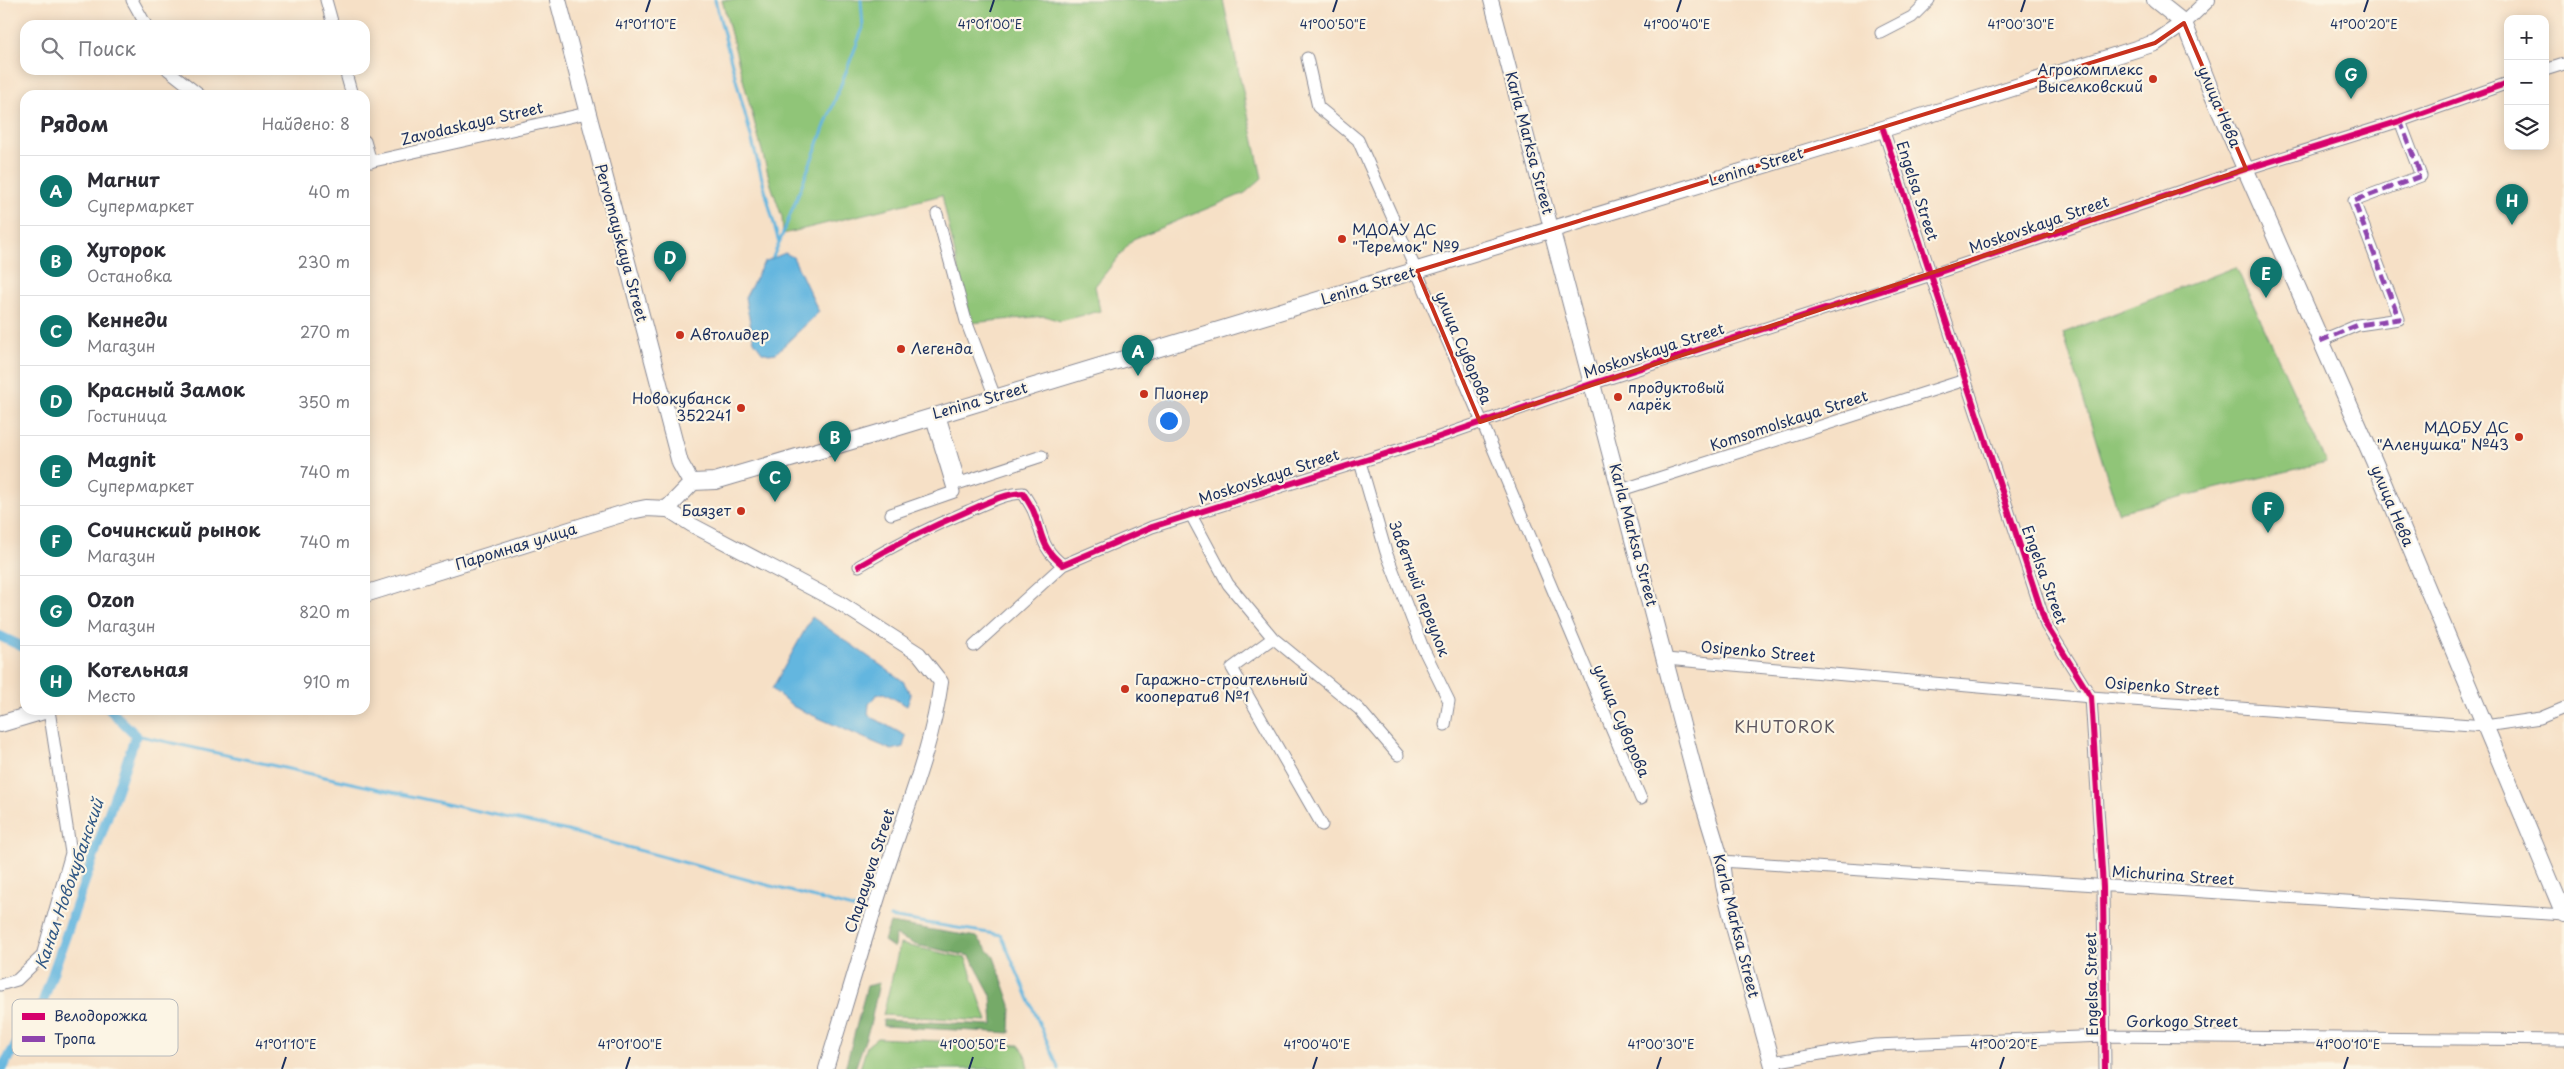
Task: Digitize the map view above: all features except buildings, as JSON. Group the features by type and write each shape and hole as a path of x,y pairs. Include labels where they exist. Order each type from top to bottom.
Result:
{"main road":[{"name":"Pervomayskaya Street","path":"558,0 680,463 689,479 693,482"},
{"name":"улица Нева","path":"2155,0 2184,23 2211,91 2320,341 2564,914"},
{"name":"Lenina Street","path":"693,482 715,481 1417,272 1551,228 1883,129 2156,42 2184,23"},
{"name":"Karla Marksa Street","path":"1551,228 1591,384 1622,490 1698,786 1721,861 1724,886 1735,930 1773,1066"},
{"path":"667,509 693,482"},
{"name":"Паромная улица","path":"370,592 631,511 646,508 667,509"},
{"path":"0,724 31,715"}],"street":[{"path":"132,0 143,20"},
{"path":"326,0 332,20"},
{"name":"Karla Marksa Street","path":"1492,0 1551,228"},
{"path":"1881,33 1912,17 1929,0"},
{"name":"Lenina Street","path":"2184,23 2208,0"},
{"name":"улица Суворова","path":"1308,58 1318,107 1358,140 1417,272 1641,799"},
{"path":"2549,69 2564,64"},
{"path":"174,75 194,90"},
{"path":"346,75 351,90"},
{"name":"Moskovskaya Street","path":"974,646 1063,565 1150,528 1360,462 1591,384 1931,275 2246,169 2400,121 2504,84"},
{"name":"Zavodaskaya Street","path":"370,162 587,113"},
{"path":"2320,341 2358,325 2399,318 2354,201 2422,176 2400,121"},
{"name":"Engelsa Street","path":"1883,129 2046,626 2091,697 2103,887 2105,1069"},
{"path":"937,214 966,321 995,397"},
{"name":"Komsomolskaya Street","path":"1622,490 1965,380"},
{"path":"935,415 960,483 1042,456"},
{"path":"891,514 954,492 935,415"},
{"name":"Заветный переулок","path":"1360,462 1386,552 1423,648 1448,701 1445,725"},
{"path":"858,566 899,542 952,518 1007,494 1023,493 1034,511 1038,530 1052,557 1063,565"},
{"name":"Chapayeva Street","path":"667,509 692,525 838,602 919,654 941,682 936,715 928,745 886,872 826,1069"},
{"path":"1192,515 1228,584 1272,638 1359,708 1398,755"},
{"path":"1272,638 1232,668 1322,825"},
{"name":"Osipenko Street","path":"1666,659 2091,697 2485,726 2540,718 2564,708"},
{"path":"0,985 17,980 42,956 71,853 49,715"},
{"name":"Michurina Street","path":"1721,861 2103,887 2564,914"},
{"name":"Gorkogo Street","path":"1773,1066 1875,1045 2105,1036 2564,1040"}],"highlighted area":[{"path":"2184,23 2246,169 1480,422 1417,271 2155,43"}],"green space":[{"path":"722,0 1223,0 1262,178 1245,193 1133,239 1095,286 1100,311 1060,321 1045,316 970,323 942,195 783,234 782,217 771,185"},
{"path":"2236,267 2326,462 2118,512 2063,333"},
{"path":"890,923 977,937 994,957 1011,1005 1010,1033 883,1026 883,1020 993,1025 991,995 970,956 916,945 895,935 894,948 884,941"},
{"path":"900,944 966,958 987,1021 883,1015"},
{"path":"879,983 870,1026 855,1069 845,1069 867,986"},
{"path":"877,1038 1019,1045 1025,1053 1028,1069 860,1069 867,1046"}],"water":[{"path":"785,253 793,257 819,312 776,353 769,354 762,352 754,341 745,298 764,262"},
{"path":"812,617 903,681 911,695 907,706 884,693 876,695 869,704 868,715 906,736 903,747 892,750 864,738 794,707 772,689"}],"waterway":[{"path":"715,0 779,243 773,257"},
{"path":"780,241 863,28 861,0"},
{"name":"Канал Новокубанский","path":"0,636 20,646"},
{"name":"Канал Новокубанский","path":"44,999 136,735 115,715"},
{"path":"136,735 568,831 867,912"},
{"path":"890,917 1001,935 1059,1069"},
{"name":"Канал Новокубанский","path":"1,1069 12,1052"}],"marked path":[{"path":"2320,341 2358,325 2399,319 2354,201 2421,176 2400,121"}],"cycle path":[{"path":"859,566 954,517 1002,497 1023,493 1033,510 1046,546 1063,565 1152,527 1436,438 1591,384 1931,275 2246,169 2400,121 2504,84"},
{"path":"1883,129 2046,625 2091,697 2103,887 2105,1069"}],"place":[{"name":"Агрокомплекс Выселковский","path":"2153,79"},
{"name":"Ozon","path":"2351,99"},
{"name":"Котельная","path":"2512,225"},
{"name":"МДОАУ ДС \"Теремок\" №9","path":"1342,239"},
{"name":"Красный Замок","path":"670,282"},
{"name":"Magnit","path":"2266,298"},
{"name":"Автолидер","path":"680,335"},
{"name":"Легенда","path":"901,349"},
{"name":"Магнит","path":"1138,376"},
{"name":"Пионер","path":"1144,394"},
{"name":"продуктовый ларёк","path":"1618,397"},
{"name":"Новокубанск 352241","path":"741,408"},
{"name":"МДОБУ ДС \"Аленушка\" №43","path":"2519,437"},
{"name":"Хуторок","path":"835,462"},
{"name":"Кеннеди","path":"775,502"},
{"name":"Баязет","path":"741,511"},
{"name":"Сочинский рынок","path":"2268,533"},
{"name":"Гаражно-строительный кооператив №1","path":"1125,689"}],"district":[{"name":"KHUTOROK","path":"1785,727"}]}
